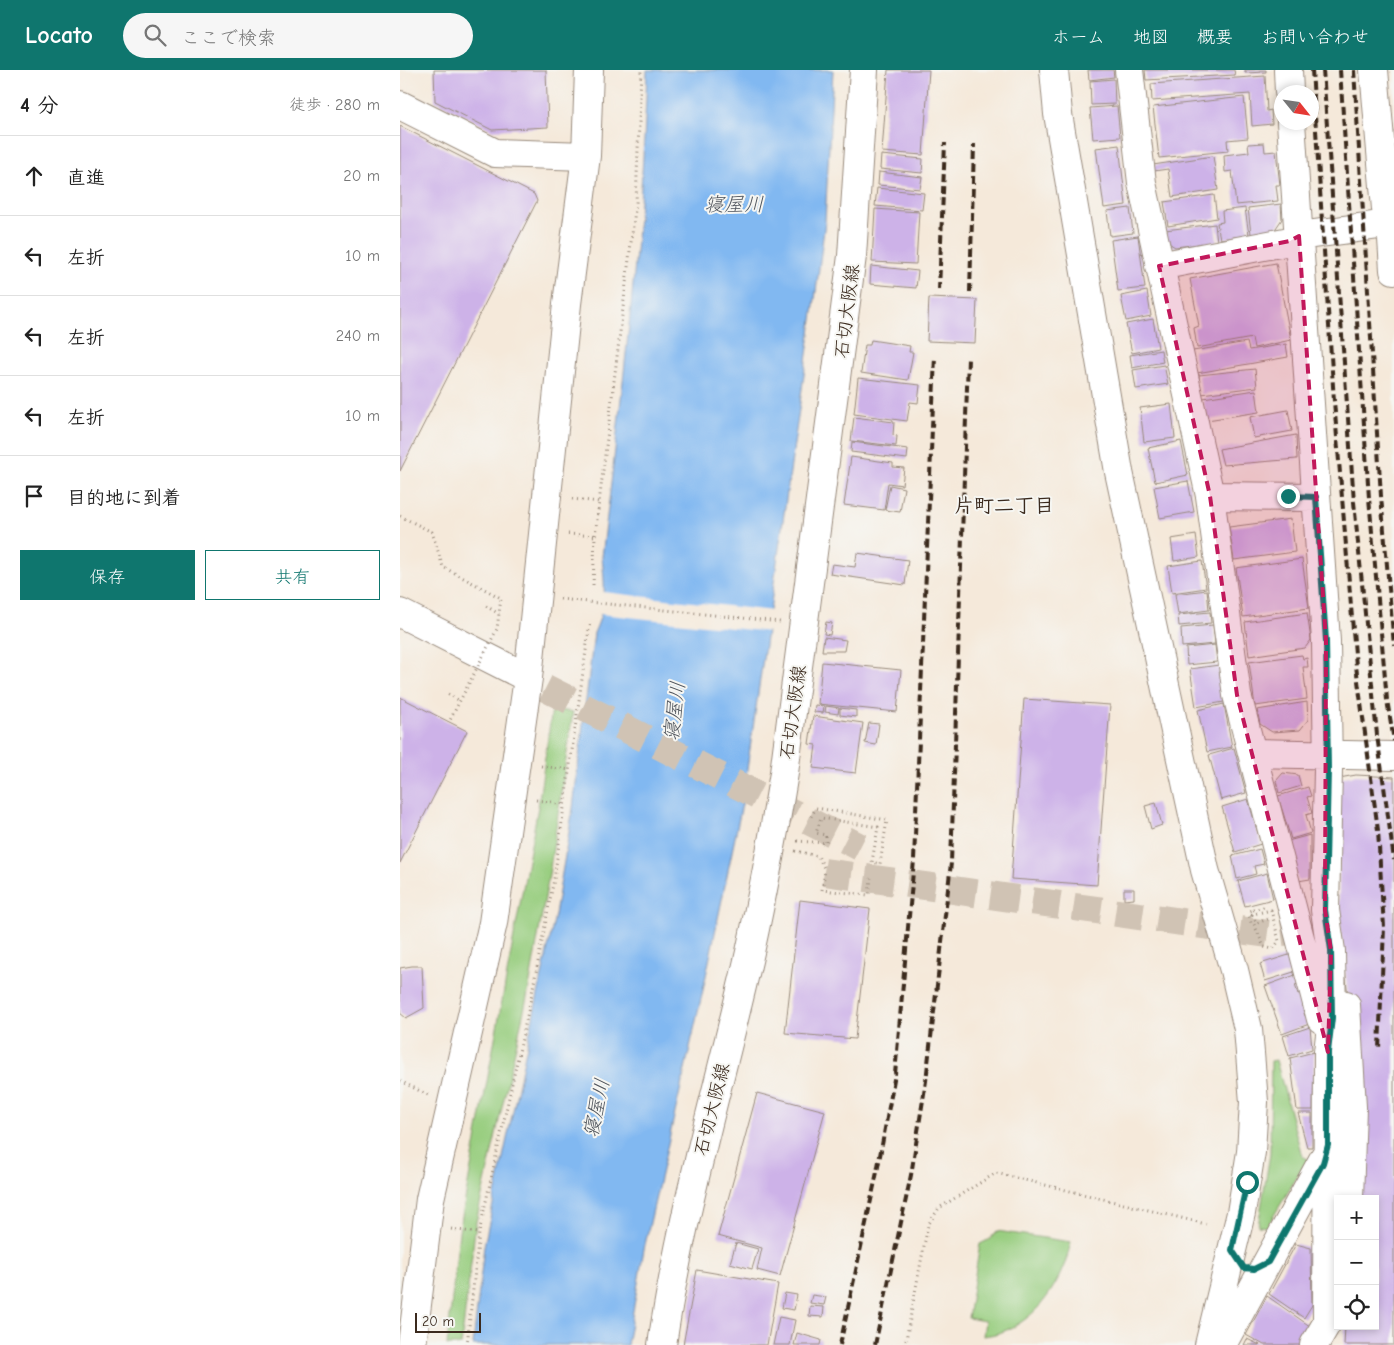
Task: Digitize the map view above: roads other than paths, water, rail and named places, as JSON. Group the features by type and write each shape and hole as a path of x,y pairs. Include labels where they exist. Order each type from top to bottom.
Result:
{"street":[{"path":"412,1345 430,1199 493,923 528,678 567,304 586,156 589,70"},
{"name":"石切大阪線","path":"662,1345 681,1231 750,953 772,848 784,773 852,256 864,70"},
{"path":"1054,70 1058,114 1119,472 1205,870 1234,970 1248,1029 1254,1122 1247,1182 1209,1345"},
{"path":"1129,70 1142,183 1210,496 1237,696 1328,1052"},
{"path":"1288,70 1289,85"},
{"path":"1374,70 1386,208 1392,223 1394,270"},
{"path":"400,105 495,153 586,156"},
{"path":"1292,130 1326,641 1328,754 1325,910 1331,950 1332,1018 1328,1052 1328,1145 1332,1254 1327,1323 1314,1345"},
{"path":"1160,266 1290,241 1299,236 1392,223"},
{"path":"1210,496 1316,497"},
{"path":"400,613 528,678"},
{"path":"1252,753 1394,756"},
{"path":"1331,950 1344,973 1352,1106 1348,1195"},
{"path":"1222,1345 1323,1163 1328,1145"},
{"path":"1232,1250 1244,1268 1254,1269 1268,1262"}],"water":[{"name":"寝屋川","path":"647,70 833,70 825,222 815,299 742,804 703,990 644,1249 627,1345 473,1345 484,1246 555,915 573,808 594,633 603,605 602,557 624,375 636,254"}],"tunnel":[{"path":"508,669 860,847"},
{"path":"824,872 1268,934 1340,924"}],"railway":[{"path":"1312,70 1334,401 1356,666 1378,830 1384,927 1379,1049"},
{"path":"1323,70 1354,502 1377,735 1394,860"},
{"path":"1340,70 1369,498 1387,700 1394,741"},
{"path":"1354,70 1381,496 1394,646"},
{"path":"939,290 945,143"},
{"path":"970,292 974,144"},
{"path":"840,1345 877,1172 895,1074 914,860 935,356"},
{"path":"875,1345 911,1175 926,1081 951,863 968,358"}],"district":[{"name":"片町二丁目","path":"1004,505"}]}
